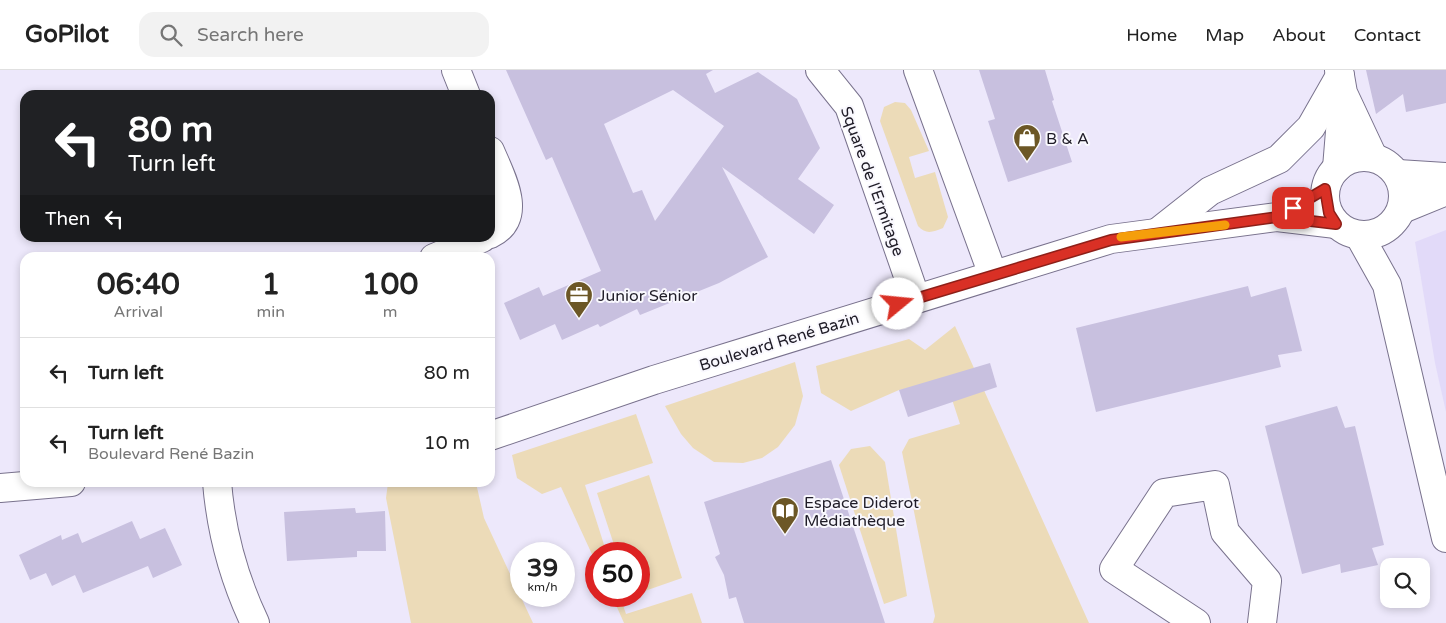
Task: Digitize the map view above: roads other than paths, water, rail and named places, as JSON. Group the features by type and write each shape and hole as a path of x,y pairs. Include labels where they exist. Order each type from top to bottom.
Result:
{"main road":[{"path":"456,70 464,90"},
{"name":"Square de l'Ermitage","path":"820,70 849,106 916,299"},
{"path":"918,70 993,275"},
{"path":"1341,80 1373,157"},
{"path":"1341,80 1329,213 1347,230 1387,285"},
{"path":"1158,232 1210,191 1279,159 1311,127 1341,80"},
{"path":"1331,178 1354,158 1373,157 1386,163 1398,174 1404,197 1398,216 1387,285 1446,538"},
{"path":"495,163 507,191 509,208 504,220 495,229"},
{"path":"1398,174 1446,177"},
{"name":"Boulevard René Bazin","path":"1277,217 1331,178"},
{"path":"1347,230 1377,233 1398,216 1446,191"},
{"name":"Boulevard René Bazin","path":"495,434 654,380 1111,240 1277,217 1347,230"},
{"path":"448,252 472,242"},
{"path":"1196,623 1114,569 1164,493 1215,485 1224,532 1267,581 1262,623"},
{"path":"0,488 20,486"},
{"path":"217,487 218,508 239,589 255,623"}],"place":[{"name":"B & A","path":"1027,162"},
{"name":"Junior Sénior","path":"579,319"},
{"name":"Espace Diderot Médiathèque","path":"785,535"}]}
